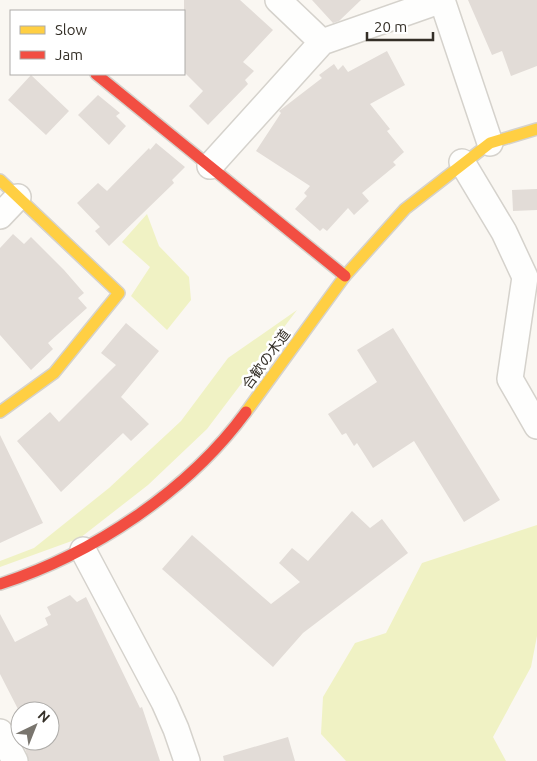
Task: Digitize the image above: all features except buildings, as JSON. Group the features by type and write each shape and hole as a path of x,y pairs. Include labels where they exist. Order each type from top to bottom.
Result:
{"street":[{"path":"278,0 322,42"},
{"path":"210,166 322,42 442,0 490,143"},
{"path":"97,75 345,276"},
{"name":"合歓の木道","path":"0,584 22,577 83,550 112,534 224,442 345,276 405,209 462,162 490,143 537,129"},
{"path":"462,162 504,232 525,277 510,380 537,426"},
{"path":"0,216 9,188 118,293 54,373 0,412"},
{"path":"83,550 164,702 187,761"},
{"path":"0,732 15,761"}],"green space":[{"path":"147,214 159,246 189,277 191,300 167,330 131,296 150,267 122,242"},
{"path":"297,310 207,429 148,485 80,538 0,567 0,561 34,548 109,488 181,421 228,358"},
{"path":"537,525 537,636 531,667 493,737 506,761 346,761 321,734 323,697 355,643 386,633 422,563"}],"traffic: slow":[{"path":"246,412 345,276 405,209 490,143 537,129"},
{"path":"0,180 119,293 54,373 0,412"}],"traffic: jam":[{"path":"97,75 345,276"},
{"path":"0,584 70,556 136,516 196,468 223,441 246,412"}]}
